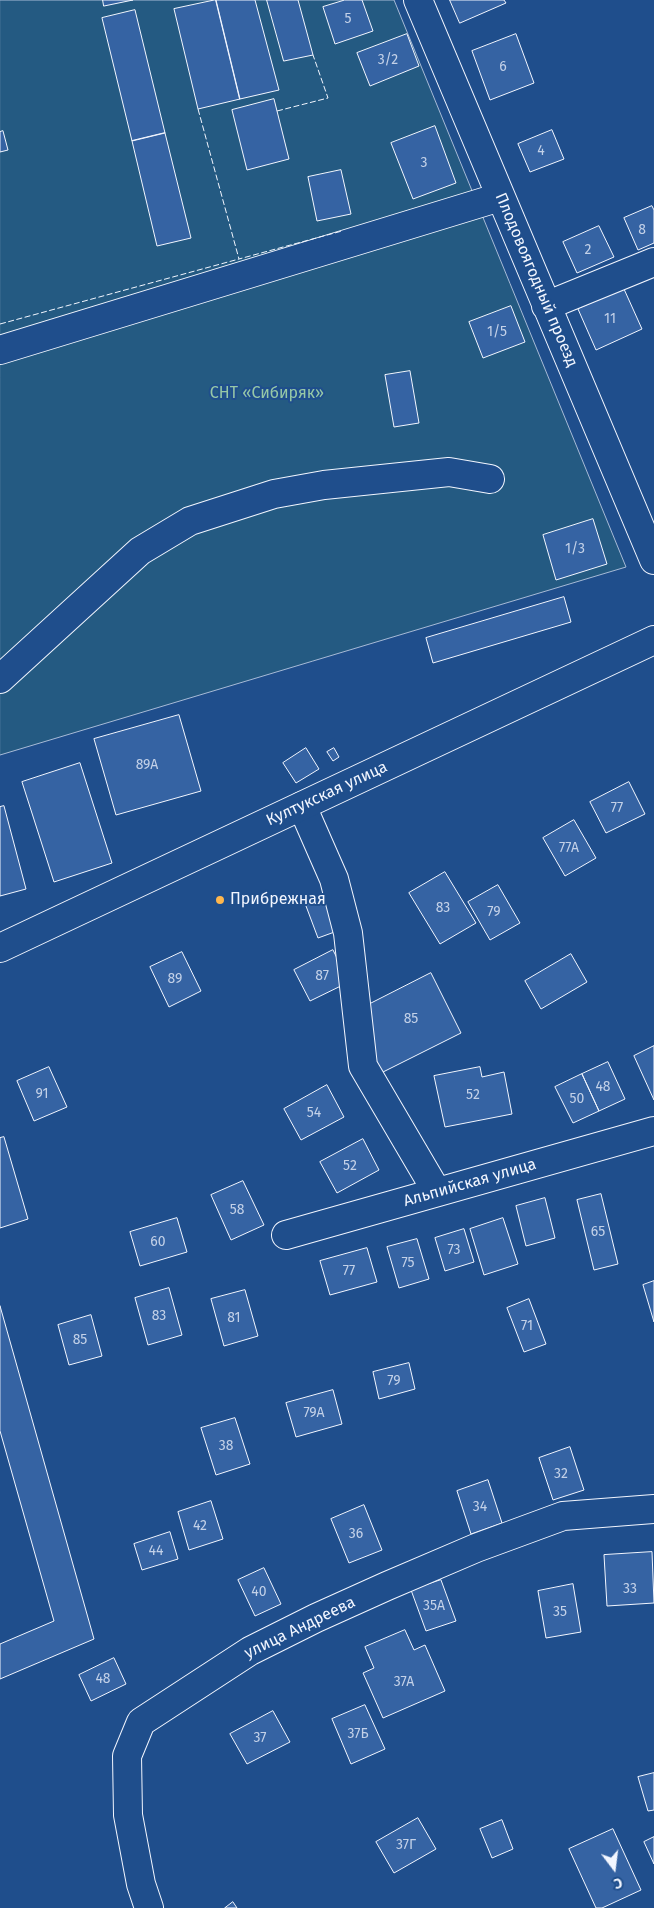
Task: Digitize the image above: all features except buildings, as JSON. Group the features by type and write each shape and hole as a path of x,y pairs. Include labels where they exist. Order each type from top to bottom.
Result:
{"street":[{"name":"Плодовоягодный проезд","path":"418,0 654,560"},
{"path":"0,350 500,197"},
{"path":"546,306 654,262"},
{"path":"0,679 140,550 190,521 274,494 324,485 448,472 490,479"},
{"name":"Култукская улица","path":"0,948 654,640"},
{"path":"302,806 334,879 348,933 363,1066 437,1192"},
{"name":"Альпийская улица","path":"286,1235 654,1131"},
{"name":"улица Андреева","path":"149,1908 141,1884 128,1816 127,1756 141,1722 250,1651 378,1590 476,1548 563,1516 654,1509"}],"green space":[{"name":"СНТ «Сибиряк»","path":"0,0 394,0 626,567 0,755"}],"fence":[{"path":"277,111 328,98 313,55"},
{"path":"198,109 239,259 342,231"},
{"path":"0,324 239,259"}],"place":[{"name":"Прибрежная","path":"220,900"}]}
